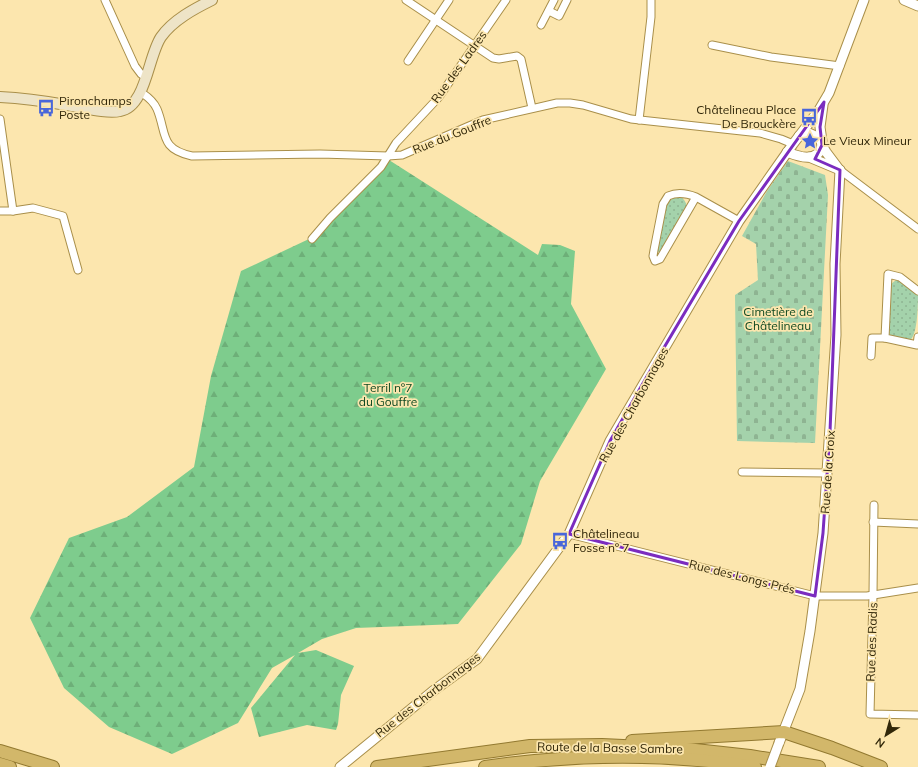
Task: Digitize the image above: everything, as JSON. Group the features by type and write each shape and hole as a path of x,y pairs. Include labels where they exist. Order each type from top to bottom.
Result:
{"highway":[{"path":"602,751 641,740 782,738 832,748 881,767"},
{"name":"Route de la Basse Sambre","path":"377,767 530,746 602,751 686,749 750,756 819,767"},
{"path":"0,751 53,767"},
{"path":"602,751 657,767"},
{"name":"Route de la Basse Sambre","path":"485,767 602,751 637,757 755,767"},
{"path":"0,764 10,767"}],"main road":[{"path":"0,97 43,101 88,109 116,112 122,111 129,107 142,93 146,77 160,39 168,28 191,10 212,0"}],"street":[{"path":"105,0 135,66 141,74 146,77"},
{"path":"406,0 493,58 499,59 517,56 521,59 532,108"},
{"path":"408,61 449,0"},
{"name":"Rue des Ladres","path":"312,239 330,218 381,167 396,143 439,97 506,0"},
{"path":"541,25 554,0"},
{"path":"549,11 559,16 567,0"},
{"path":"640,120 651,17 651,0"},
{"path":"809,157 818,154 822,143 820,127 824,102 840,66 864,0"},
{"path":"904,0 918,6"},
{"path":"712,45 771,57 840,66"},
{"name":"Rue du Gouffre","path":"142,93 149,98 156,108 168,144 177,152 199,156 320,154 402,155 483,120 557,103 583,105 623,118 760,133 793,144"},
{"name":"Rue des Charbonnages","path":"340,767 433,691 478,659 569,534 610,442 739,221 824,102"},
{"path":"0,119 13,211"},
{"path":"799,136 811,134 817,136 830,158 840,170"},
{"path":"787,152 809,157 840,170 916,224"},
{"name":"Rue de la Croix","path":"770,767 800,689 815,596 823,533 836,335 835,264 840,170"},
{"path":"696,197 660,260 655,261 653,256 665,199 673,194 689,194 696,197 739,221"},
{"path":"0,211 13,211 32,208 63,216 78,270"},
{"path":"885,338 888,274 900,277 918,291"},
{"path":"871,356 872,338 885,338 917,345 918,337"},
{"path":"742,472 828,473"},
{"name":"Rue des Radis","path":"874,505 870,714 918,715"},
{"path":"873,522 918,524"},
{"name":"Rue des Longs Prés","path":"569,534 815,596 868,596 918,588"}],"highlighted area":[{"path":"824,102 820,127 822,145 815,159 840,170 830,432 823,533 815,596 569,534 610,441 646,378 739,221"}],"green space":[{"name":"Terril n°7 du Gouffre","path":"389,160 538,255 542,244 560,245 575,251 571,304 606,369 540,481 521,544 458,624 356,628 322,639 298,653 316,650 354,666 341,695 336,730 307,725 259,737 251,708 295,655 272,668 238,723 172,754 109,727 64,688 30,618 69,538 127,517 194,467 211,376 241,271 309,239"},
{"name":"Cimetière de Châtelineau","path":"788,161 825,175 828,195 815,443 737,441 735,295 758,280 756,244 742,236 767,191"},
{"path":"680,196 685,201 687,207 661,252 658,252 665,208 669,198"},
{"path":"896,280 900,280 918,293 916,328 911,339 908,341 890,336 888,332 891,284"}],"place":[{"name":"Pironchamps Poste","path":"46,108"},
{"name":"Châtelineau Place De Brouckère","path":"809,117"},
{"name":"Le Vieux Mineur","path":"810,141"},
{"name":"Châtelineau Fosse n° 7","path":"560,541"}]}
